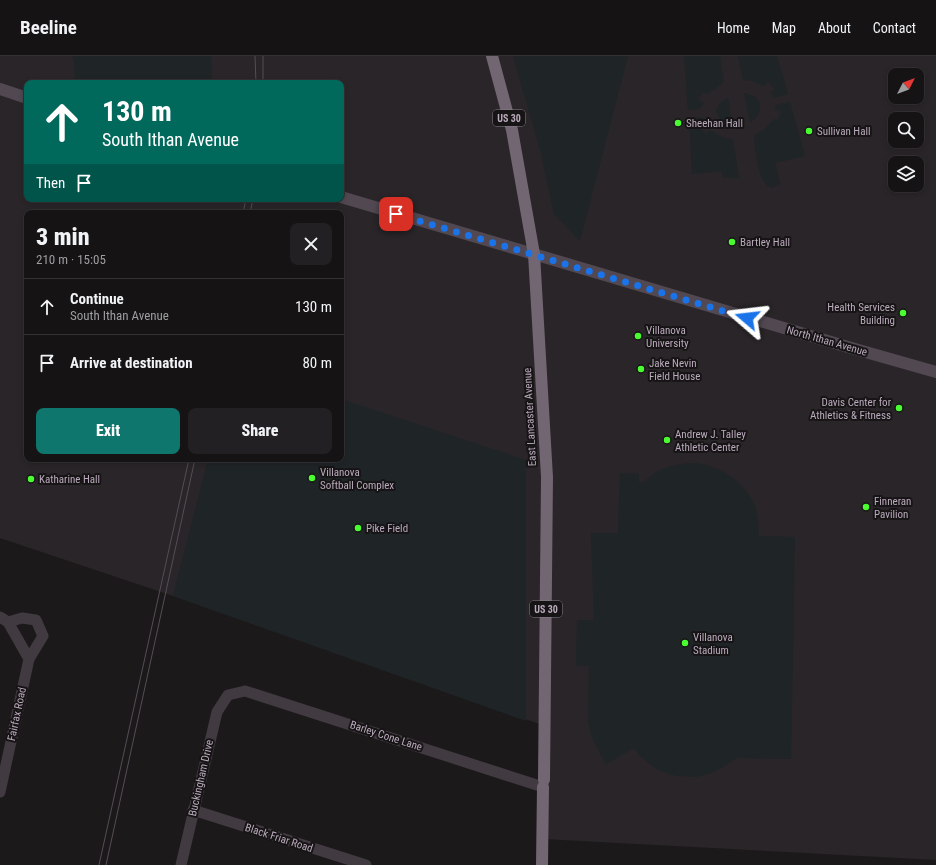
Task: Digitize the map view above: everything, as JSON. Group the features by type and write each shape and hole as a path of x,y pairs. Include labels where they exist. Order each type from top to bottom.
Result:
{"highway":[{"name":"East Lancaster Avenue","path":"492,56 512,130 534,254 547,477 542,865"}],"street":[{"path":"0,89 24,97"},
{"name":"North Ithan Avenue","path":"344,198 842,346 936,372"},
{"name":"Fairfax Road","path":"0,792 29,659 43,636 36,620 22,618 4,620 29,659"},
{"name":"Barley Cone Lane","path":"228,695 245,691 543,783"},
{"name":"Buckingham Drive","path":"181,865 216,712 228,695"},
{"name":"Black Friar Road","path":"193,810 366,865"}],"shaded area":[{"name":"Villanova University","path":"0,56 936,56 936,860 543,839 545,726 173,596 0,538"},
{"path":"72,56 211,56 212,80 75,80 74,61"},
{"path":"513,56 628,56 580,241 554,214 540,150"},
{"path":"684,56 720,56 724,82 708,94 703,92 698,100 704,103 696,110 688,110"},
{"path":"738,56 777,56 788,94 773,98 771,92 775,89 768,82 764,86 752,81 743,80"},
{"path":"744,93 754,96 760,103 758,114 755,119 750,122"},
{"path":"728,97 732,125 721,120 716,110 720,103"},
{"path":"790,102 805,156 775,163 780,183 779,185 771,188 766,185 760,173 754,139 756,134 764,130 774,119 778,120 781,111 775,110 776,105"},
{"path":"700,117 705,119 705,122 700,127 706,134 710,130 722,137 733,140 739,178 723,178 722,171 692,174 689,118"},
{"name":"Pike Field","path":"344,400 526,460 526,721 173,596 207,462 344,462"},
{"name":"Villanova Stadium","path":"691,463 711,466 720,470 737,481 744,488 755,506 759,536 795,537 791,759 736,758 724,767 712,773 696,777 678,776 655,768 640,756 634,748 606,764 591,736 588,721 589,666 576,665 577,620 594,620 591,533 618,533 620,473 639,474 639,482 641,482 668,467"}],"tram line":[{"path":"255,56 256,80"},
{"path":"263,56 263,80"},
{"path":"244,210 245,202"},
{"path":"251,210 252,202"},
{"path":"99,865 188,462"},
{"path":"106,865 194,462"}],"place":[{"name":"Sheehan Hall","path":"678,123"},
{"name":"Sullivan Hall","path":"809,131"},
{"name":"Bartley Hall","path":"732,242"},
{"name":"Health Services Building","path":"903,313"},
{"name":"Villanova University","path":"638,336"},
{"name":"Jake Nevin Field House","path":"641,369"},
{"name":"Davis Center for Athletics & Fitness","path":"899,408"},
{"name":"Andrew J. Talley Athletic Center","path":"667,440"},
{"name":"Villanova Softball Complex","path":"312,478"},
{"name":"Katharine Hall","path":"31,479"},
{"name":"Finneran Pavilion","path":"866,507"},
{"name":"Pike Field","path":"358,528"},
{"name":"Villanova Stadium","path":"685,643"}],"route":[{"path":"396,214 747,318"}]}
